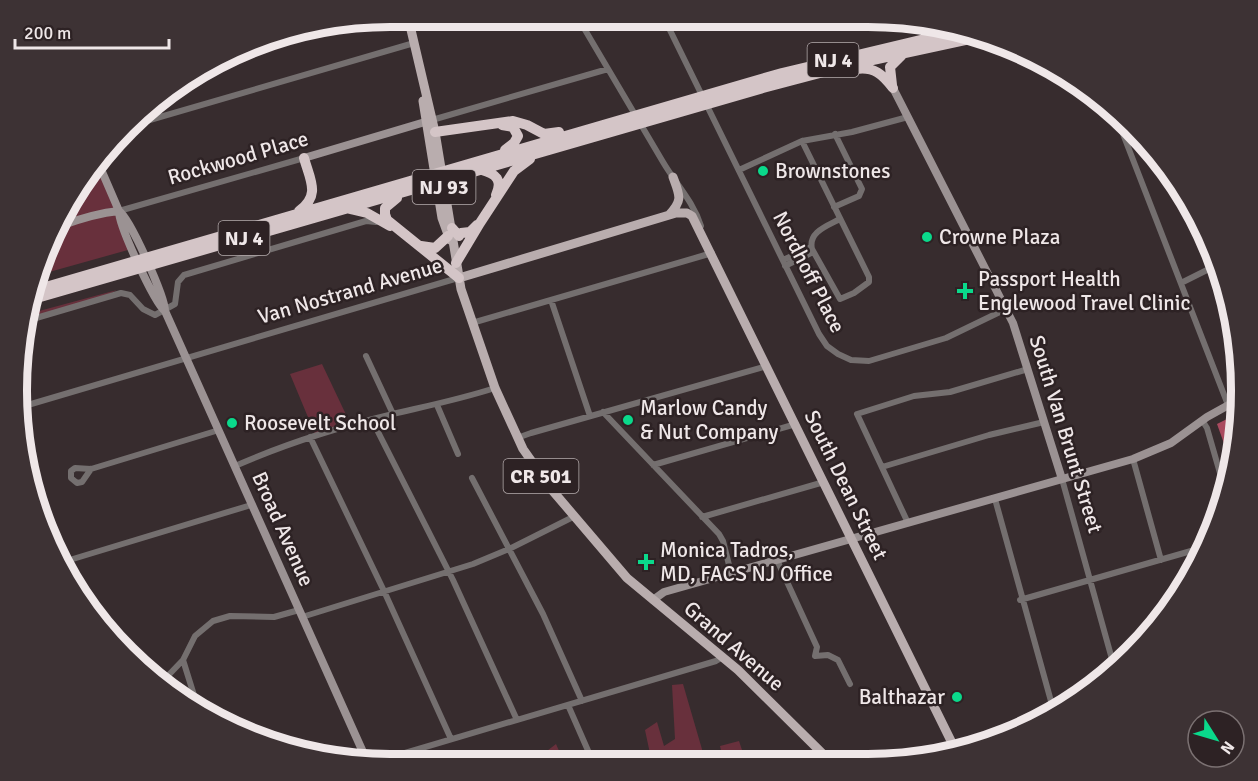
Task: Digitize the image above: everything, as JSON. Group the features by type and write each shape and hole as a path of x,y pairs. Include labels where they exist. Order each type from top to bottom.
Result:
{"highway":[{"path":"930,37 938,34"},
{"name":"NJ 4","path":"454,173 482,170 543,152 630,122 817,64 941,35"},
{"name":"NJ 4","path":"711,98 963,39"},
{"path":"893,88 890,67 905,52"},
{"path":"818,73 839,73 869,68 880,73 893,88"},
{"path":"435,132 507,122 519,122 544,134 590,129"},
{"name":"NJ 4","path":"151,261 293,215 454,173 500,155 590,129 630,122"},
{"path":"499,124 513,127 518,136 514,143 500,155"},
{"path":"456,263 492,203 516,169 543,152"},
{"path":"293,215 311,201 311,185 304,158"},
{"path":"482,170 492,173 499,181 499,189 492,203"},
{"name":"NJ 4","path":"39,297 151,261 408,191 426,181"},
{"path":"311,185 320,199 333,204"},
{"path":"396,229 387,220 384,214 385,208 408,191"},
{"path":"347,209 367,213 396,229 419,244 459,278"},
{"path":"419,244 430,249 435,248 450,235 459,236 461,233 470,232 480,223"},
{"name":"NJ 4","path":"41,289 134,266"}],"main road":[{"name":"Grand Avenue","path":"410,27 429,121 442,218 450,235"},
{"name":"Grand Avenue","path":"429,121 435,132 450,235 472,323 495,388 535,468 573,517 627,578 723,657 823,754"},
{"path":"669,215 677,206 679,199 673,177"},
{"name":"Van Nostrand Avenue","path":"459,278 669,215 680,212 690,214"},
{"name":"South Dean Street","path":"690,214 712,253 953,744"}],"street":[{"name":"South Dean Street","path":"583,27 673,177 685,191 697,214 705,240"},
{"name":"Nordhoff Place","path":"668,27 822,339 834,352 851,360 878,359 952,336 1006,309"},
{"path":"147,121 414,43"},
{"name":"Rockwood Place","path":"68,223 106,212 120,211 608,69"},
{"name":"South Van Brunt Street","path":"893,88 1018,335 1062,479 1112,659"},
{"path":"739,170 802,141 852,132 908,117"},
{"path":"653,600 664,592 1132,459 1171,442 1229,405 1121,130"},
{"path":"834,207 859,196 862,189 835,134"},
{"path":"802,141 869,277 869,282 854,293 838,299 812,249 814,234 840,219"},
{"name":"Broad Avenue","path":"101,170 120,211 126,216 141,248 164,300 165,311 364,753"},
{"path":"34,319 120,293 130,295 143,309 155,315 175,304 178,282 184,275 366,221 384,223"},
{"path":"784,263 812,249"},
{"path":"472,323 712,253"},
{"path":"1181,283 1210,269"},
{"name":"Van Nostrand Avenue","path":"28,405 459,278"},
{"path":"551,300 590,416"},
{"path":"366,356 393,414"},
{"path":"518,438 767,366"},
{"path":"904,524 882,467 856,414 914,396 950,392 1028,369"},
{"path":"235,466 310,437 495,388"},
{"path":"437,405 458,453"},
{"path":"603,412 722,539 731,573"},
{"path":"1205,419 1221,476"},
{"path":"372,420 448,570 518,720"},
{"path":"882,467 989,435 1044,422"},
{"path":"653,465 796,424"},
{"path":"91,470 219,430"},
{"path":"310,437 384,591 451,739"},
{"path":"1132,459 1161,560"},
{"path":"472,478 543,615 582,701"},
{"path":"702,517 824,482"},
{"path":"995,498 1021,600 1051,704"},
{"path":"69,560 252,505"},
{"path":"168,678 183,660 195,636 213,621 230,616 274,617 301,613 384,591 473,564 573,517"},
{"path":"1021,600 1194,550"},
{"path":"777,560 817,646 815,656 828,655 838,660 850,684"},
{"path":"403,754 723,657"},
{"path":"183,660 194,696"},
{"path":"568,705 589,754"}],"shaded area":[{"path":"99,173 135,248 46,273 64,230"},
{"path":"117,290 97,300 34,318 36,312"},
{"path":"322,364 350,423 315,434 290,374"},
{"path":"1227,419 1229,425 1226,449 1217,424"},
{"path":"683,684 703,754 650,754 645,730 657,722 664,746 675,739 672,685"},
{"path":"739,741 743,754 722,754 720,746"},
{"path":"556,744 560,754 543,754"}],"place":[{"name":"Brownstones","path":"763,171"},
{"name":"Crowne Plaza","path":"927,237"},
{"name":"Passport Health Englewood Travel Clinic","path":"965,291"},
{"name":"Marlow Candy & Nut Company","path":"628,420"},
{"name":"Roosevelt School","path":"232,423"},
{"name":"Monica Tadros, MD, FACS NJ Office","path":"646,562"},
{"name":"Balthazar","path":"957,697"}]}
